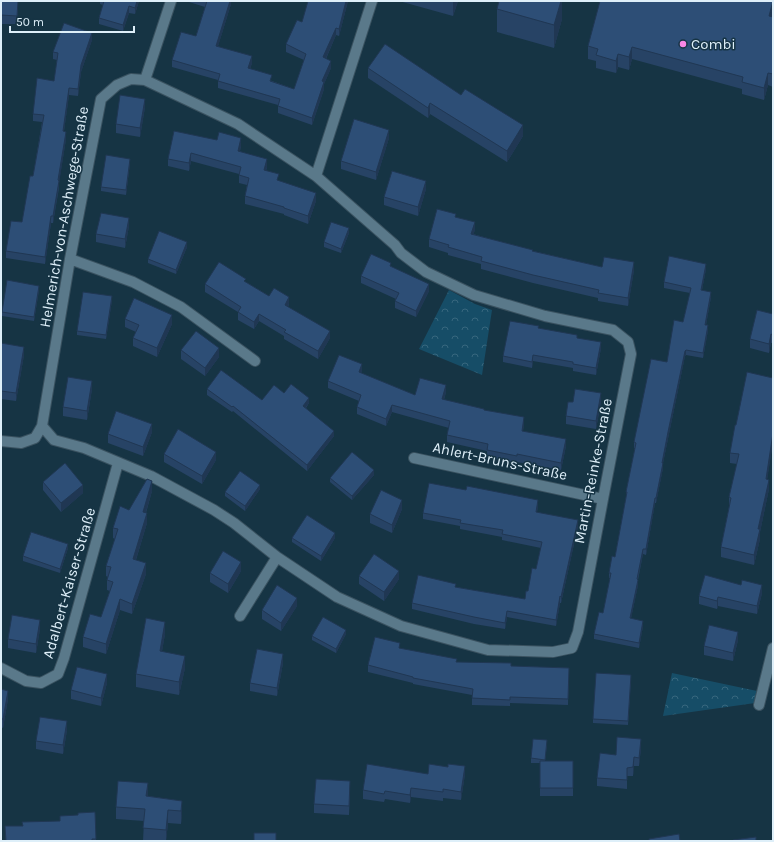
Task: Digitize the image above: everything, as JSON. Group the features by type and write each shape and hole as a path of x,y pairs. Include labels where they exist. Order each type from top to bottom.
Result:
{"street":[{"path":"145,80 171,1"},
{"path":"316,176 372,1"},
{"name":"Helmerich-von-Aschwege-Straße","path":"42,426 70,259 101,99 117,85 132,79 145,80"},
{"name":"Martin-Reinke-Straße","path":"42,426 54,440 84,448 152,476 214,510 234,523 277,557 338,597 401,626 488,650 553,652 572,648 578,632 602,499 631,354 628,342 613,330 545,316 474,296 426,272 401,253 395,245 316,176 238,124 145,80"},
{"path":"70,259 133,282 181,307 255,361"},
{"path":"1,441 21,443 28,441 35,438 42,426"},
{"name":"Ahlert-Bruns-Straße","path":"414,458 602,499"},
{"name":"Adalbert-Kaiser-Straße","path":"1,668 26,681 41,683 58,674 64,658 118,463"},
{"path":"240,616 277,557"},
{"path":"759,705 773,648"}],"green space":[{"path":"449,290 475,304 492,310 482,375 419,349"},
{"path":"672,673 757,691 755,703 663,716"}],"building":[{"path":"1,1 18,1 17,16 1,15"},
{"path":"104,1 137,1 135,8 129,6 123,25 99,18"},
{"path":"207,1 230,1 216,46 252,56 248,68 272,75 270,81 294,89 306,54 286,44 297,20 302,22 308,1 346,1 339,29 336,28 323,57 331,61 322,81 324,82 312,118 278,106 280,99 218,81 220,74 172,60 181,32 196,36"},
{"path":"499,1 561,1 554,25 497,9"},
{"name":"Combi","path":"600,1 773,1 769,16 773,17 773,74 768,73 764,88 742,82 743,77 632,47 629,57 618,54 616,61 596,55 598,49 588,46"},
{"path":"64,23 92,33 81,65 78,89 69,88 63,131 66,132 59,181 53,216 51,216 45,257 6,251 11,221 22,222 30,176 33,176 44,115 33,114 37,78 54,81 58,53 53,52"},
{"path":"385,44 461,95 465,89 523,125 507,151 430,103 428,108 368,68"},
{"path":"120,95 145,99 140,128 116,124"},
{"path":"354,119 389,130 376,172 341,161"},
{"path":"174,131 217,140 219,132 241,138 238,151 267,159 264,170 279,174 277,180 316,193 308,216 284,207 245,196 249,178 239,175 241,167 191,153 189,163 168,159"},
{"path":"106,155 130,159 126,190 101,187"},
{"path":"392,171 426,181 418,207 384,197"},
{"path":"437,209 456,214 455,217 475,222 471,234 533,250 532,251 602,267 604,257 634,262 628,298 598,293 599,290 481,261 482,257 448,247 449,245 429,239"},
{"path":"101,213 129,218 125,239 96,234"},
{"path":"331,222 349,228 341,249 324,242"},
{"path":"159,231 187,242 176,270 148,259"},
{"path":"371,254 391,263 390,266 429,284 416,311 395,301 399,293 361,276"},
{"path":"669,256 706,264 701,290 711,292 705,325 708,325 703,353 685,351 646,549 643,549 630,618 643,621 639,643 594,634 599,612 603,613 611,573 609,573 612,556 615,557 636,443 634,442 651,359 667,362 674,320 683,322 691,288 664,282"},
{"path":"219,262 246,279 244,281 269,296 274,288 289,297 285,305 330,331 318,351 284,332 286,330 259,314 254,322 238,312 241,307 205,284"},
{"path":"7,280 39,286 34,317 2,312"},
{"path":"83,292 112,296 106,335 77,331"},
{"path":"134,298 172,315 157,348 133,338 139,325 125,319"},
{"path":"757,310 773,314 773,335 771,334 769,344 750,339"},
{"path":"510,321 539,326 538,328 577,335 577,338 601,342 596,368 573,364 573,362 533,355 532,362 503,356"},
{"path":"196,331 219,348 205,368 181,350"},
{"path":"1,343 24,347 16,393 1,391"},
{"path":"339,355 362,364 359,372 415,395 420,378 446,385 442,399 484,410 524,417 522,431 566,439 561,463 517,454 517,456 487,450 488,444 447,435 450,421 392,405 386,419 357,407 361,395 328,381"},
{"path":"221,370 262,400 274,385 284,393 291,384 309,398 303,406 334,431 307,465 233,406 232,407 207,389"},
{"path":"747,372 773,378 773,433 766,479 769,480 754,555 721,547 731,498 729,497 739,454 730,453"},
{"path":"68,377 92,381 87,411 63,407"},
{"path":"575,389 601,393 596,421 566,416 568,402 573,402"},
{"path":"116,411 152,424 143,447 108,434"},
{"path":"178,429 216,452 202,476 164,454"},
{"path":"352,452 374,470 352,496 330,478"},
{"path":"65,463 83,485 61,503 43,482"},
{"path":"240,471 260,485 245,506 225,492"},
{"path":"147,479 152,481 143,512 147,513 133,559 146,563 132,604 120,599 106,644 83,637 90,614 101,617 113,582 107,580 111,567 106,566 118,529 113,528 120,506 129,510"},
{"path":"429,483 466,490 467,486 538,500 536,512 578,520 561,597 560,596 556,620 507,611 505,623 412,603 418,575 456,584 455,587 525,599 532,568 536,569 542,542 502,534 503,530 460,523 461,520 423,513"},
{"path":"381,490 402,500 392,525 370,514"},
{"path":"307,515 335,533 321,556 292,538"},
{"path":"31,532 68,544 60,569 23,556"},
{"path":"223,551 241,562 228,584 210,573"},
{"path":"374,554 399,571 384,592 359,576"},
{"path":"705,575 741,585 742,580 762,585 757,606 718,597 717,601 699,596"},
{"path":"277,585 297,598 281,623 262,610"},
{"path":"12,615 40,620 36,644 8,639"},
{"path":"323,617 346,630 336,649 312,636"},
{"path":"146,618 165,622 160,651 185,656 179,682 136,674"},
{"path":"709,625 738,632 733,653 704,646"},
{"path":"375,637 400,643 399,648 457,659 456,662 511,663 511,666 569,668 568,699 510,697 510,700 472,698 473,689 413,678 368,665"},
{"path":"257,649 283,654 277,688 250,683"},
{"path":"77,667 107,674 101,698 71,690"},
{"path":"596,673 631,675 628,721 593,719"},
{"path":"1,689 8,691 3,719 1,719"},
{"path":"40,717 67,721 63,745 36,741"},
{"path":"617,737 641,739 639,758 634,757 633,767 627,768 627,780 597,778 600,753 616,755"},
{"path":"533,739 547,740 545,760 531,758"},
{"path":"540,761 573,761 573,788 540,788"},
{"path":"367,764 428,774 429,764 448,767 448,764 465,766 461,792 443,789 443,792 411,788 410,795 385,791 384,794 363,790"},
{"path":"316,779 350,781 349,806 314,804"},
{"path":"118,781 148,783 146,796 182,801 181,811 168,810 166,830 143,828 145,809 116,807"},
{"path":"95,812 96,839 92,839 92,841 6,841 5,826 23,826 22,822 60,821 60,816"},
{"path":"254,833 276,833 276,841 254,841"},
{"path":"679,834 680,841 649,841 649,839"},
{"path":"756,837 756,841 733,841 733,840"}],"place":[{"name":"Combi","path":"683,44"}]}
